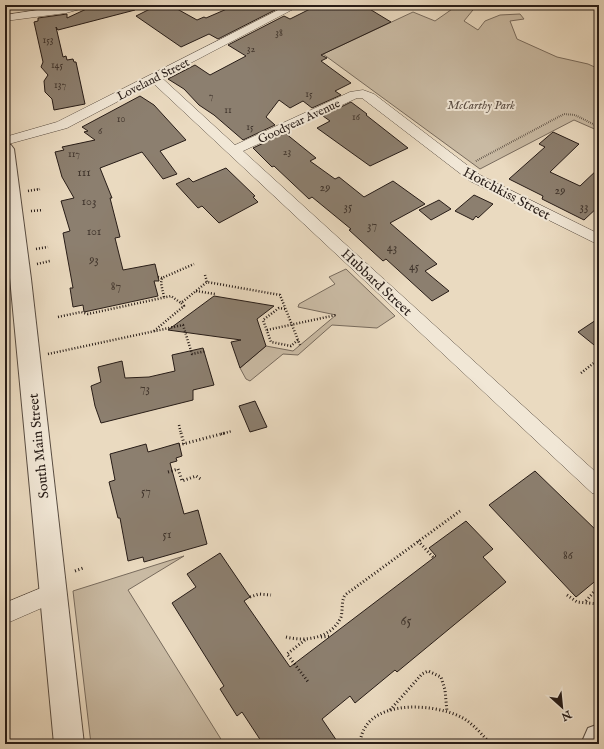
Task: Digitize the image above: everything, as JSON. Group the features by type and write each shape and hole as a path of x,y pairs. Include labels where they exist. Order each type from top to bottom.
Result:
{"street":[{"path":"5,18 66,10 82,5"},
{"name":"Loveland Street","path":"5,141 62,124 296,5"},
{"name":"Hubbard Street","path":"155,78 235,150 599,487"},
{"name":"Goodyear Avenue","path":"235,150 354,95 363,94"},
{"name":"Hotchkiss Street","path":"363,94 370,97 475,178 599,240"},
{"name":"South Main Street","path":"5,149 21,279 69,744"},
{"path":"5,614 53,593"},
{"path":"596,744 599,739"}],"path":[{"path":"475,162 564,114 575,115 599,126"},
{"path":"27,191 40,189"},
{"path":"30,212 42,210"},
{"path":"34,250 48,247"},
{"path":"37,264 50,261"},
{"path":"158,277 162,278 194,264"},
{"path":"205,275 207,282"},
{"path":"162,278 161,283 164,297"},
{"path":"181,303 207,282 280,295 300,345"},
{"path":"196,291 215,294"},
{"path":"58,317 81,312 88,314 171,296 184,306 154,331"},
{"path":"285,309 278,308 263,320 271,342 291,346 298,340"},
{"path":"267,330 336,315"},
{"path":"46,354 183,325 192,354 206,351"},
{"path":"581,373 599,359"},
{"path":"179,425 184,444"},
{"path":"179,445 232,431"},
{"path":"168,472 178,469 182,480 196,476 202,480"},
{"path":"320,637 332,628 340,617 345,595 460,511"},
{"path":"418,541 434,558"},
{"path":"75,570 83,568"},
{"path":"586,602 599,586"},
{"path":"250,597 259,594 271,595"},
{"path":"567,595 577,602 599,604"},
{"path":"286,637 295,641 331,636"},
{"path":"306,640 287,654 309,683"},
{"path":"390,711 422,674 428,671 441,677 445,690 447,712"},
{"path":"360,744 360,733 369,721 390,711 416,706 447,712 460,717 471,724 491,744"}],"green space":[{"name":"McCarthy Park","path":"458,5 477,5 464,21 478,30 485,21 500,15 520,14 524,19 510,21 517,39 557,57 588,64 599,69 599,131 574,120 480,169 323,54 413,12 435,21"},
{"path":"346,269 395,316 377,328 332,325 298,355 283,354 250,381 246,379 240,368 266,346 293,351 336,315 298,307 299,304 335,284 329,277"},
{"path":"184,556 128,590 224,744 91,744 73,591"}],"building":[{"path":"95,5 134,5 135,10 58,30 56,27 63,57 66,56 67,60 73,59 74,62 76,62 85,104 54,110 52,99 45,92 44,81 48,75 41,67 43,62 34,22 38,21 38,18 67,14 67,18"},
{"path":"158,5 170,5 197,20 204,17 206,18 236,5 267,5 275,10 218,39 209,34 181,47 136,16"},
{"path":"318,5 363,5 391,22 321,55 327,58 321,61 351,83 335,91 341,95 312,108 303,101 290,108 279,100 266,117 275,125 243,140 214,115 199,105 184,89 168,79 195,65 210,75 246,56 228,45 284,16 290,19"},
{"path":"140,96 154,105 186,140 160,151 177,174 163,179 142,152 100,168 112,198 110,198 120,237 115,238 123,270 155,264 159,281 154,281 158,296 84,312 83,305 73,307 70,288 73,288 63,233 70,231 61,201 74,198 62,177 55,152 64,150 62,147 95,140 84,132 88,131 82,127"},
{"path":"351,102 408,148 370,166 317,128 330,121 323,116"},
{"path":"553,132 579,144 550,172 580,186 599,168 599,206 584,220 542,199 543,196 509,179 545,147 539,144"},
{"path":"285,133 316,158 310,161 335,179 339,177 364,197 393,181 425,204 390,223 437,264 425,271 449,291 432,301 386,259 383,261 349,230 351,229 312,197 309,199 274,166 272,167 253,148"},
{"path":"226,168 255,196 253,197 258,202 219,223 202,206 198,208 176,184 189,178 193,182"},
{"path":"474,195 493,204 478,218 476,216 473,220 455,211"},
{"path":"439,200 451,209 431,220 419,210"},
{"path":"214,296 274,306 257,319 266,346 240,368 231,342 241,340 168,330"},
{"path":"599,318 599,349 578,332"},
{"path":"203,348 214,385 193,390 193,400 101,423 95,406 91,386 101,382 98,367 122,361 125,378 149,377 175,371 172,355"},
{"path":"255,401 267,427 250,432 239,406"},
{"path":"179,443 182,456 176,458 177,461 170,463 184,514 198,510 207,544 144,562 143,557 128,561 120,518 118,518 109,482 115,480 110,454 146,444 148,452"},
{"path":"535,471 599,533 599,578 576,597 489,505"},
{"path":"466,521 493,549 483,557 506,582 397,672 395,670 355,703 350,696 322,719 339,744 263,744 242,712 237,716 220,689 224,686 172,603 196,587 187,574 220,553 250,597 244,601 290,667 436,556 429,548"}]}
